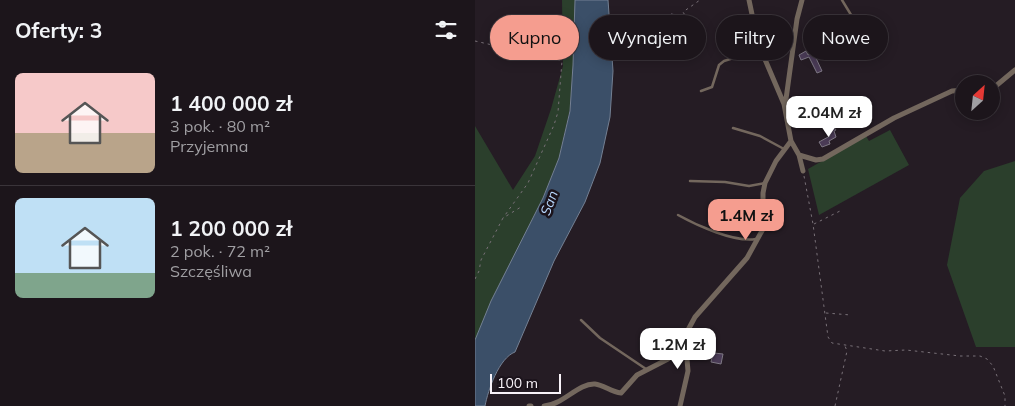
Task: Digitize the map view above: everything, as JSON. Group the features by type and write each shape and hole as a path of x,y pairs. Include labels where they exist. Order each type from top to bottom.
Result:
{"street":[{"path":"749,0 753,15"},
{"path":"784,104 797,19 802,0"},
{"path":"766,60 784,104 791,141 799,155 803,171"},
{"path":"1000,82 1015,70"},
{"path":"799,155 816,160 823,159 895,118 955,91"},
{"path":"544,406 550,406 564,400 579,389 592,384 621,393 637,375 675,354 695,316 747,258 760,238 763,229 765,183 776,161 791,141"},
{"path":"679,406 688,371 685,336"}],"lane":[{"path":"842,0 851,15"},
{"path":"701,91 712,87 719,66 724,60"},
{"path":"733,128 760,136 784,149"},
{"path":"690,180 725,182 749,186 765,183"},
{"path":"753,185 764,190"},
{"path":"678,215 714,232 749,241 760,238"},
{"path":"581,320 600,338 641,364 647,370"}],"path":[{"path":"685,15 683,12 700,0"},
{"path":"475,41 562,61 558,112 554,125 528,182 503,218 481,260 475,279"},
{"path":"803,171 813,224 828,337 831,343 885,351 906,350 961,356 980,356 987,359 993,366 1005,396 1005,406"},
{"path":"503,218 521,207"},
{"path":"813,224 842,210"},
{"path":"825,313 851,315"},
{"path":"835,406 847,351 845,345"}],"green space":[{"path":"562,0 575,0 575,15 562,15"},
{"path":"563,60 573,60 570,109 559,158 543,198 475,340 475,126 513,190 535,156 563,66"},
{"path":"890,130 909,165 819,215 808,169 866,136 869,141"},
{"path":"1015,161 1015,347 976,347 947,265 960,198 984,171"}],"water":[{"name":"San","path":"575,0 608,0 609,15 589,15 589,60 612,60 610,117 600,163 585,202 554,261 515,352 509,355 495,375 485,406 475,406 475,340 491,301 543,198 559,158 570,111 573,60 579,60 579,15 575,15"}],"building":[{"path":"803,53 803,59 801,60 799,55"},
{"path":"810,60 817,60 822,71 817,73"},
{"path":"834,127 836,137 829,141 830,144 822,147 819,142 830,136 827,130"},
{"path":"713,346 714,353 723,354 721,364 711,362 713,353 706,354 705,347"}]}
